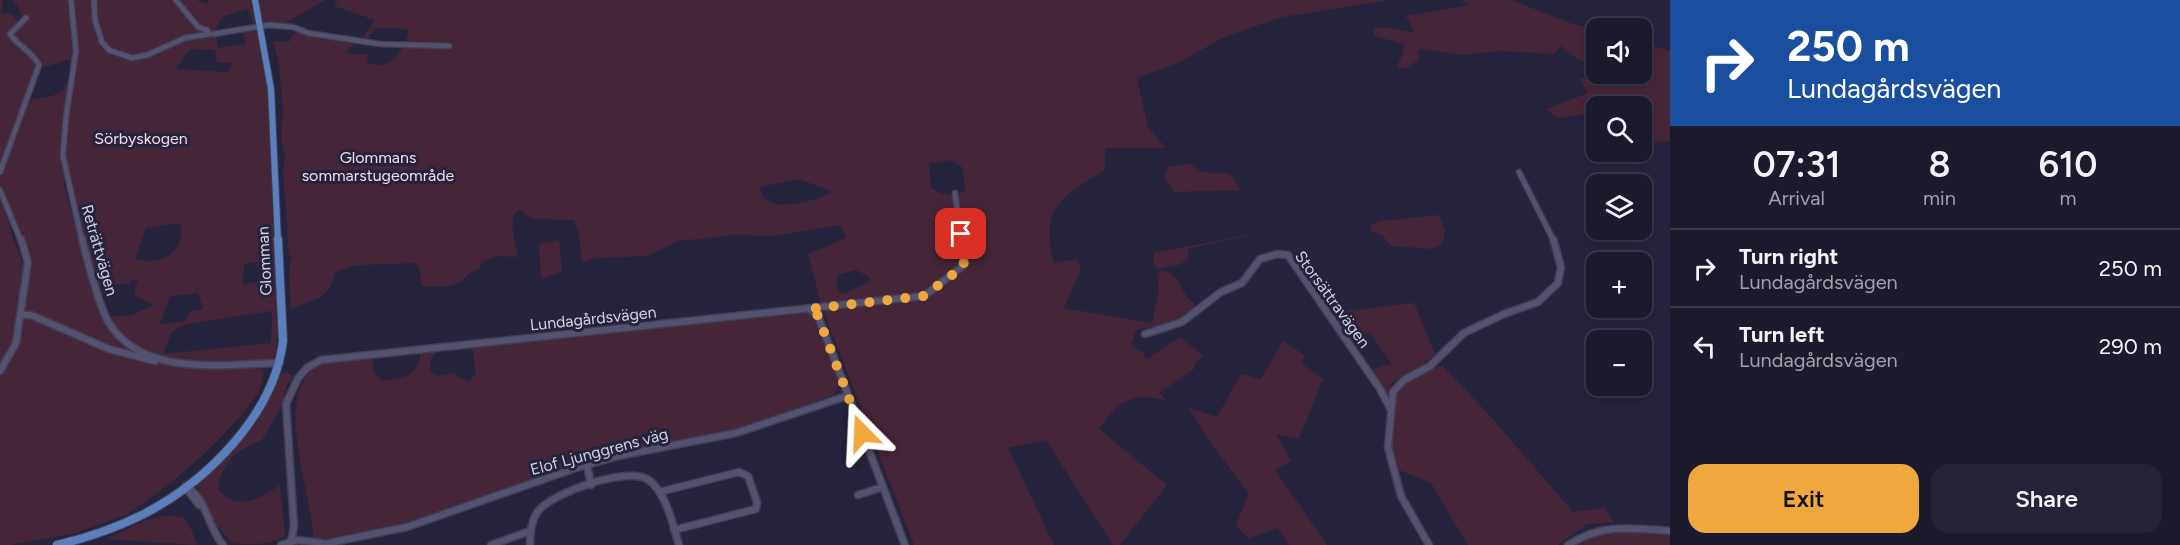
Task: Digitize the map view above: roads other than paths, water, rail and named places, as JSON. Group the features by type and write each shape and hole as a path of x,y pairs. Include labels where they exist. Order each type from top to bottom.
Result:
{"main road":[{"name":"Glomman","path":"57,545 84,539 132,519 160,504 184,486 247,424 270,389 280,363 283,341 272,97 255,0"}],"street":[{"name":"Reträttvägen","path":"71,0 75,51 63,156 75,214 95,289 108,322 128,345 159,359 203,365 280,363"},
{"path":"94,0 95,20 102,42 110,50 132,58 147,56 185,38 261,26 293,27 308,33 385,45 449,46"},
{"path":"176,0 198,27 211,34"},
{"path":"0,170 39,64 34,54 15,42 10,34 26,18"},
{"path":"1429,545 1401,496 1388,447 1394,392 1399,385 1430,366 1459,337 1504,314 1538,302 1558,283 1562,267 1557,247 1519,172"},
{"path":"0,190 28,258 16,344 0,372"},
{"name":"Lundagårdsvägen","path":"290,543 294,526 286,405 291,389 300,373 313,363 924,296 959,270 965,262 955,193"},
{"name":"Storsättravägen","path":"1144,334 1182,322 1221,292 1242,284 1264,257 1288,255 1380,389 1391,410"},
{"path":"809,309 815,311 818,316 905,545"},
{"path":"21,315 31,315 109,349 144,359 159,359"},
{"name":"Elof Ljunggrens väg","path":"290,543 322,544 407,527 587,465 736,433 848,396"},
{"path":"587,465 591,485"},
{"path":"659,492 732,474 746,474 752,468"},
{"path":"674,530 756,509 757,502 746,474"},
{"path":"530,545 530,531 535,515 546,502 561,494 591,485 616,478 637,476 646,479 659,492 679,545"},
{"path":"184,486 202,508 210,529 223,545"},
{"path":"858,495 883,488"},
{"name":"Lundagårdsvägen","path":"294,526 301,542"},
{"path":"1568,545 1582,535 1600,528 1670,531"},
{"path":"491,545 530,531"},
{"path":"281,545 290,543"}],"park label":[{"name":"Sörbyskogen","path":"141,138"},
{"name":"Glommans sommarstugeområde","path":"378,166"}]}
